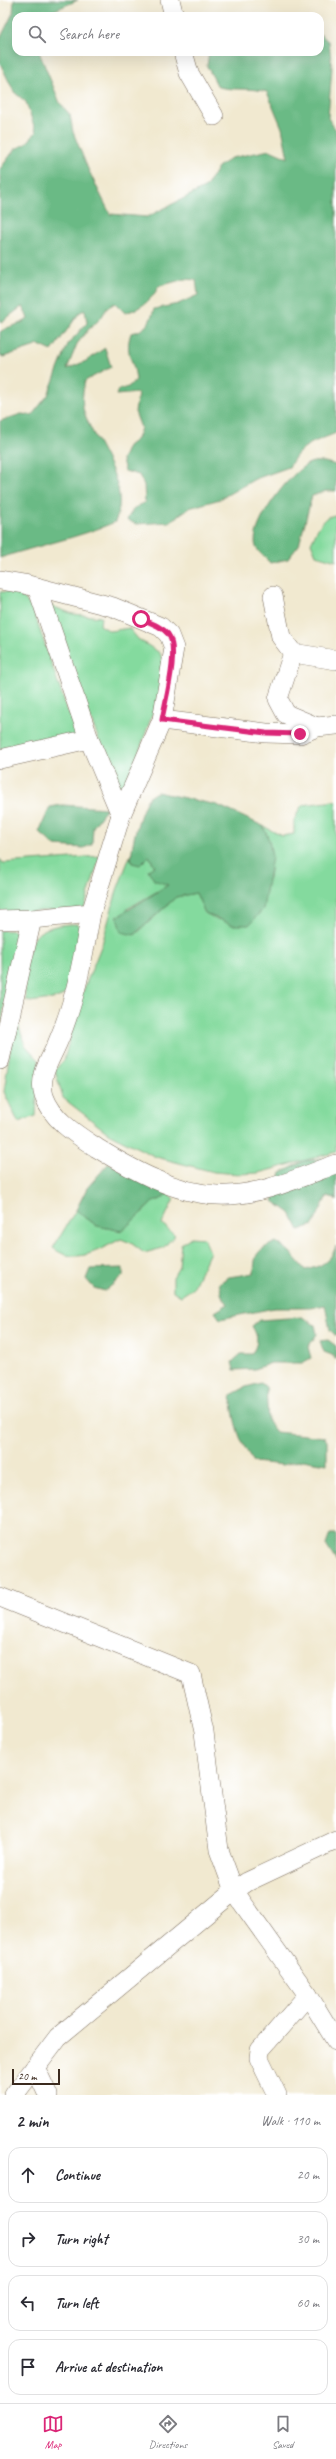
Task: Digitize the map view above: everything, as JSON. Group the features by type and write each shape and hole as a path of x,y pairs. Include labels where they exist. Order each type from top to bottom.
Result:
{"street":[{"path":"170,0 173,12"},
{"path":"184,56 189,73 214,116"},
{"path":"0,580 37,587 113,607 161,627 169,635 174,648 162,720 121,815 91,913 82,967 69,1012 44,1072 44,1096 58,1119 76,1135 125,1165 176,1188 217,1195 258,1191 336,1164"},
{"path":"37,587 89,739 121,815"},
{"path":"273,596 281,637 293,654 336,660"},
{"path":"293,654 278,699 286,714 317,727"},
{"path":"162,720 266,733 300,734 317,727 336,725"},
{"path":"0,759 89,739"},
{"path":"0,920 32,919 91,913"},
{"path":"0,1060 32,919"},
{"path":"0,1597 191,1674 204,1732 218,1850 234,1891 308,1995 336,2041"},
{"path":"14,2095 58,2037 234,1891 246,1882 336,1840"},
{"path":"277,2095 259,2058 260,2050 308,1995"},
{"path":"35,2067 48,2095"}],"green space":[{"path":"14,0 78,0 50,12 13,12"},
{"path":"12,15 12,56 41,56 60,103 70,115 73,132 88,169 110,214 147,217 206,187 218,167 231,158 270,150 288,158 282,128 267,92 218,87 207,66 208,56 324,56 324,38 329,42 332,68 328,118 336,130 336,433 304,448 289,467 255,479 220,499 189,508 169,522 136,524 127,520 133,509 145,502 144,485 139,475 125,471 122,460 128,446 137,439 141,428 135,412 138,393 116,395 118,390 128,387 136,380 129,352 129,340 131,333 144,328 147,325 154,309 178,304 198,295 196,280 185,279 159,286 149,300 136,309 125,313 115,303 107,308 101,318 88,330 77,344 67,369 86,361 105,348 111,367 85,381 83,404 84,412 89,425 116,479 119,494 119,508 115,522 87,533 0,558 0,421 21,414 32,415 48,395 68,344 87,323 85,310 80,312 52,351 39,345 3,357 0,355 0,332 28,319 23,306 0,323 0,169 15,149 26,144 36,132 26,102 14,92 0,63 0,39"},
{"path":"312,462 325,462 336,465 336,491 326,491 312,496 299,545 288,559 270,563 258,551 255,538 258,526 265,513 282,487 292,476"},
{"path":"336,515 336,561 316,555 311,543 323,521"},
{"path":"19,591 33,610 68,712 78,731 76,737 0,750 0,592"},
{"path":"46,604 73,614 101,617 100,625 110,631 129,628 138,639 160,653 163,662 159,695 126,789 120,794"},
{"path":"157,792 217,805 263,826 269,840 272,857 263,909 249,925 232,925 205,913 196,893 176,897 134,935 121,932 117,917 168,885 154,880 148,870 155,866 149,856 140,865 132,863 131,857 141,813 151,795"},
{"path":"336,801 336,1152 258,1173 239,1174 214,1172 156,1157 108,1133 63,1098 55,1070 64,1060 80,999 102,944 117,890 130,856 132,863 149,856 155,867 149,870 168,885 127,909 135,935 176,897 196,893 205,913 218,920 269,878 270,851 268,839 263,826 282,836 294,834 294,820 302,805"},
{"path":"62,805 107,808 93,827 92,844 84,848 55,846 39,832 50,807"},
{"path":"100,856 84,909 0,913 0,859 3,863"},
{"path":"78,924 83,930 67,992 59,998 30,1002 26,1000 25,973 31,943 42,931 51,927"},
{"path":"0,930 17,931 20,948 8,976 0,1036"},
{"path":"15,1015 25,1045 39,1060 36,1116 18,1122 4,1092"},
{"path":"336,1157 336,1201 335,1198 327,1196 313,1225 299,1230 290,1213 273,1201 281,1173 304,1161"},
{"path":"109,1163 168,1193 161,1199 153,1202 122,1231 97,1226 76,1210 87,1188"},
{"path":"168,1193 174,1199 162,1224 175,1235 163,1248 144,1253 131,1243 121,1239 95,1251 79,1256 70,1256 53,1248 76,1210 97,1226 143,1212 153,1202 161,1199"},
{"path":"191,1237 204,1238 210,1252 193,1288 181,1296 173,1291 173,1277 179,1267 181,1244"},
{"path":"276,1242 289,1251 305,1270 320,1265 328,1260 334,1252 336,1246 336,1336 330,1330 325,1305 310,1308 274,1308 220,1319 215,1312 228,1304 222,1296 219,1283 229,1277 254,1273 255,1261 258,1253"},
{"path":"123,1268 123,1276 105,1291 94,1288 86,1279 90,1269"},
{"path":"302,1317 315,1325 317,1334 308,1347 311,1358 302,1363 271,1363 255,1369 234,1370 232,1362 241,1354 252,1354 254,1350 257,1337 252,1326 259,1320"},
{"path":"328,1340 336,1346 336,1360 332,1355 324,1352 320,1341"},
{"path":"261,1383 266,1387 268,1422 276,1432 324,1437 327,1441 327,1464 303,1460 283,1465 254,1462 240,1438 231,1395 246,1387"},
{"path":"330,1534 336,1534 336,1561 326,1545"}],"route":[{"path":"141,619 161,627 169,635 174,648 162,720 266,733 300,734"}]}
